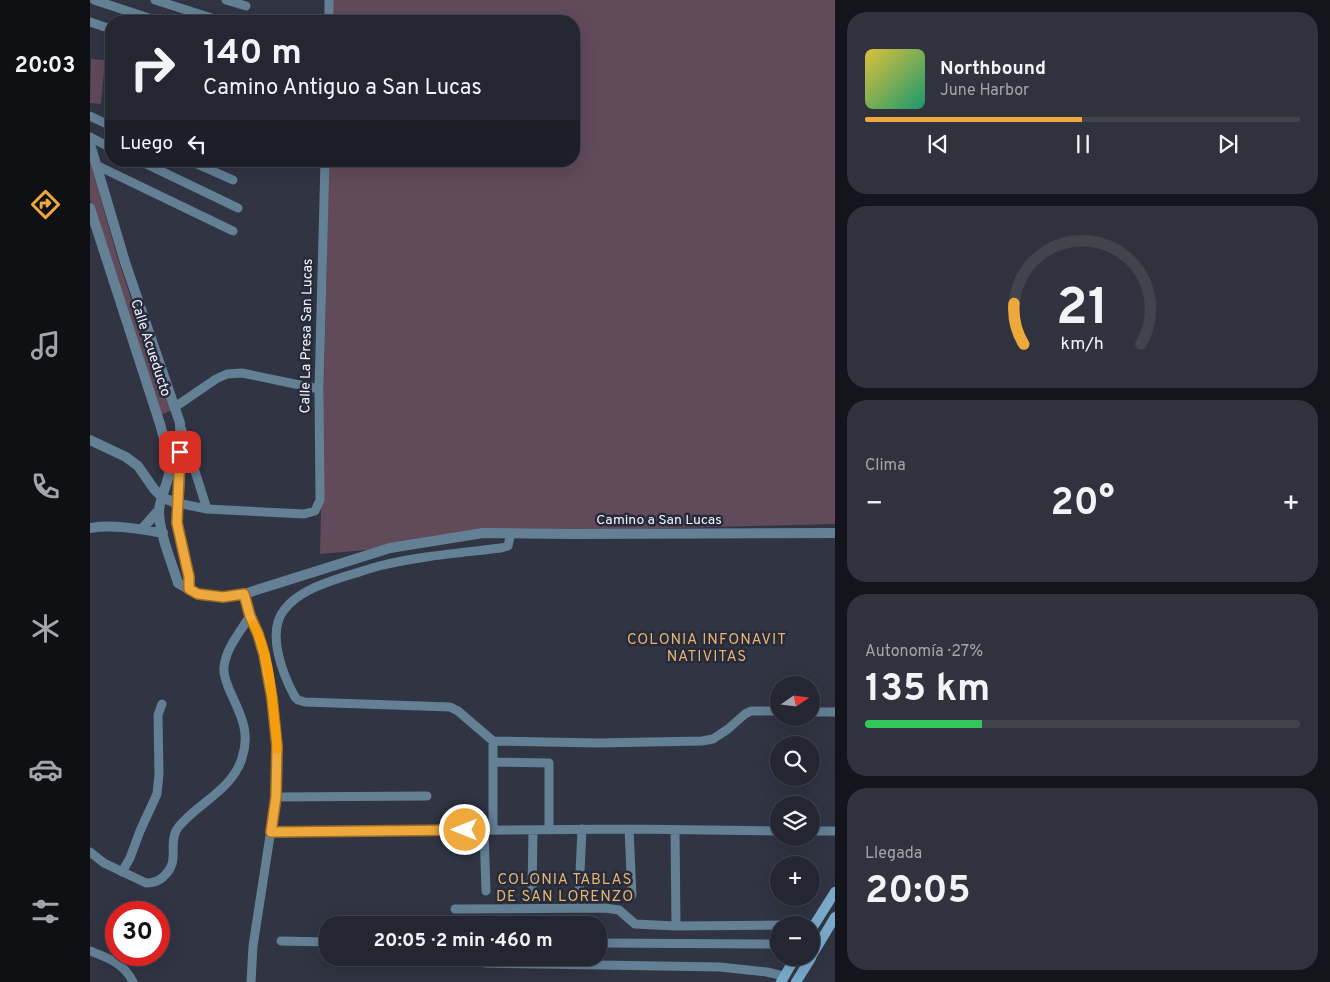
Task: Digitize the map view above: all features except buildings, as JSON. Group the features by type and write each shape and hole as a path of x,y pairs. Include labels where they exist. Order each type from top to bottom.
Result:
{"main road":[{"path":"819,916 835,892"},
{"path":"820,942 835,917"},
{"path":"783,979 790,966"},
{"path":"796,982 806,966"}],"street":[{"path":"94,0 140,15"},
{"path":"155,0 202,15"},
{"path":"226,0 246,6"},
{"path":"329,0 329,15"},
{"path":"90,22 105,27"},
{"path":"90,116 105,123"},
{"path":"90,137 105,145"},
{"name":"Calle Acueducto","path":"90,144 116,236 207,508"},
{"path":"96,165 233,230"},
{"path":"153,167 238,208"},
{"path":"204,167 233,180"},
{"name":"Calle La Presa San Lucas","path":"207,508 304,514 315,511 320,500 319,389 325,167"},
{"name":"Calle Acueducto","path":"90,208 160,424 169,461 169,474 159,510"},
{"path":"160,424 177,415 216,379 227,374 242,373 319,389"},
{"name":"Calle Acueducto","path":"177,415 180,466 177,523 189,577 189,589"},
{"path":"90,440 126,457 138,466 154,489 163,498 177,503 207,508"},
{"path":"142,529 159,510"},
{"path":"159,510 163,533 178,583 189,589"},
{"path":"90,528 142,529 163,533"},
{"name":"Camino a San Lucas","path":"189,589 198,594 223,597 244,594 390,548 483,533 835,533"},
{"path":"510,533 508,546 406,560 380,566 327,582 299,596 283,611 276,631 281,666 290,690 295,697 305,702 450,707 458,711 493,741 702,741 713,739 745,714 752,711 770,711"},
{"path":"168,550 182,548"},
{"path":"244,594 270,676 277,746 276,797 253,946 251,982"},
{"path":"90,852 104,863 146,883 159,881 168,873 174,856 176,831 189,816 227,783 242,761 245,747 244,722 224,675 224,665 229,650 250,616"},
{"path":"122,872 157,794 159,774 158,716 162,704"},
{"path":"820,712 835,712"},
{"path":"486,891 493,741"},
{"path":"493,762 549,763 549,830"},
{"path":"276,797 427,796"},
{"path":"271,832 582,829 770,831"},
{"path":"579,894 582,829"},
{"path":"629,829 632,895"},
{"path":"532,894 533,830"},
{"path":"675,830 676,926"},
{"path":"820,831 835,832"},
{"path":"455,909 605,908 619,910 635,924 676,926 770,925"},
{"path":"281,941 319,942"},
{"path":"607,943 770,944"},
{"path":"90,951 122,966 133,982"},
{"path":"607,965 720,966 767,972 783,979"}],"shaded area":[{"path":"332,0 835,0 835,524 483,533 390,548 320,554 329,167 580,167 580,15 332,15"},
{"path":"91,59 105,60 101,104 90,103"},
{"path":"90,162 118,259 172,410 159,416 90,199"}],"slow traffic":[{"path":"254,625 270,676 277,749"}],"district":[{"name":"COLONIA INFONAVIT NATIVITAS","path":"707,648"},
{"name":"COLONIA TABLAS DE SAN LORENZO","path":"565,888"}],"route":[{"path":"180,452 177,523 189,577 189,589 198,594 223,597 244,594 270,676 277,746 276,797 271,832 465,830"}]}
